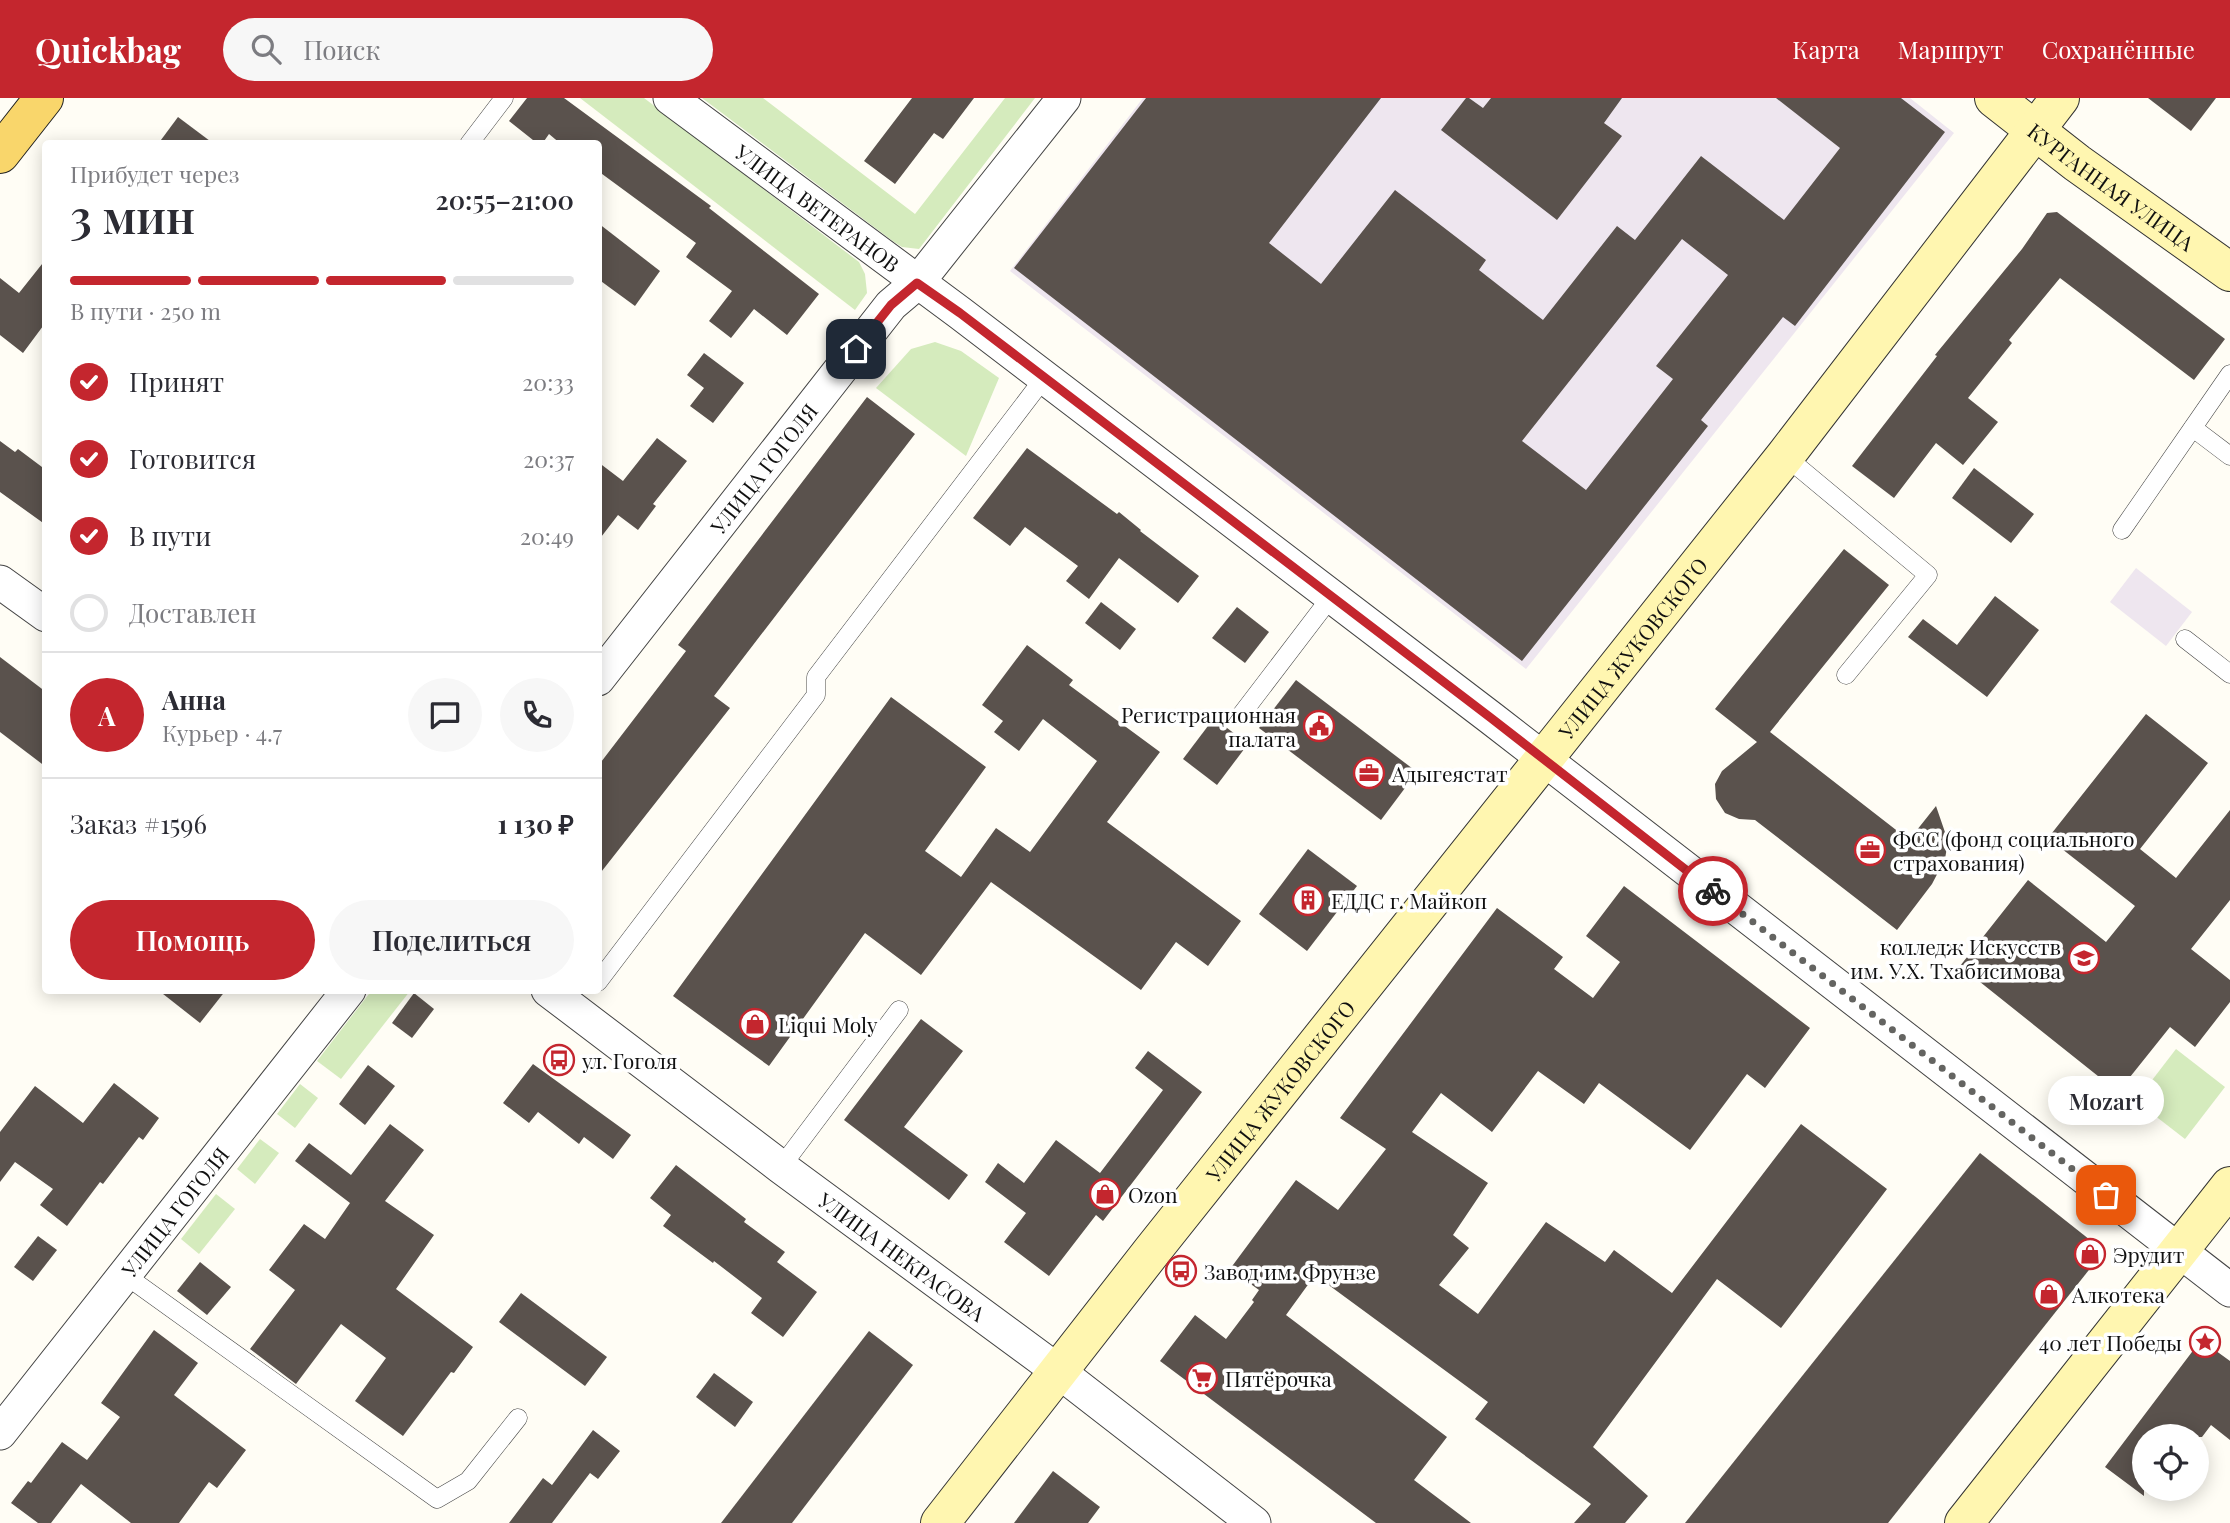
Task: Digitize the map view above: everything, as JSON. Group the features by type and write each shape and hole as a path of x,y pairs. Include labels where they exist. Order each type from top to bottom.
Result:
{"main road":[{"path":"0,154 44,98"}],"street":[{"name":"УЛИЦА ВЕТЕРАНОВ","path":"670,98 1044,377 1544,759 2230,1290"},
{"name":"УЛИЦА ГОГОЛЯ","path":"602,674 891,305 917,283 1064,98"},
{"name":"КУРГАННАЯ УЛИЦА","path":"1994,98 2077,163 2230,272"},
{"name":"УЛИЦА ЖУКОВСКОГО","path":"940,1523 1785,456 2060,98"},
{"path":"0,582 42,612"},
{"name":"УЛИЦА ГОГОЛЯ","path":"0,1433 346,994"},
{"name":"УЛИЦА НЕКРАСОВА","path":"561,994 584,1001 781,1167 1058,1371 1255,1523"},
{"path":"1964,1523 2230,1186"}],"lane":[{"path":"472,140 504,98"},
{"path":"2122,530 2230,374"},
{"path":"602,977 816,695 816,677 1044,377"},
{"path":"2193,428 2230,456"},
{"path":"1785,456 1928,575 1846,675"},
{"path":"1241,715 1331,597"},
{"path":"2185,639 2230,674"},
{"path":"781,1167 899,1010"},
{"path":"125,1275 437,1499 468,1481 518,1418"}],"shaded area":[{"path":"1143,98 1910,98 1954,133 1526,669 1010,271"},
{"path":"2136,568 2192,612 2166,646 2110,602"}],"green space":[{"path":"580,98 644,98 859,262 865,274 867,293 855,310"},
{"path":"702,98 763,98 915,214 1005,98 1035,98 919,249 902,247 894,242"},
{"path":"935,342 961,351 999,378 966,456 876,388 911,349"},
{"path":"369,994 408,994 341,1079 317,1061"},
{"path":"2176,1049 2225,1087 2185,1139 2136,1101"},
{"path":"300,1084 318,1098 295,1128 277,1114"},
{"path":"260,1139 279,1153 255,1184 237,1169"},
{"path":"216,1194 235,1209 199,1254 181,1239"}],"building":[{"path":"527,98 564,98 711,206 709,208 819,294 787,335 754,309 731,338 709,321 732,291 686,257 696,243 602,174 602,140 556,140 549,134 545,140 533,140 509,121"},
{"path":"912,98 974,98 943,139 934,133 895,184 864,161"},
{"path":"1146,98 1381,98 1269,243 1321,284 1395,190 1486,260 1479,270 1543,320 1617,226 1635,240 1701,156 1784,220 1840,148 1776,98 1901,98 1945,132 1795,326 1783,317 1701,420 1708,426 1522,661 1014,268","holes":["1682,239 1728,275 1656,366 1673,379 1586,490 1522,441"]},
{"path":"1466,98 1483,108 1491,98 1622,98 1604,123 1622,136 1557,220 1441,130"},
{"path":"2148,98 2216,98 2191,131"},
{"path":"178,117 209,140 161,140"},
{"path":"2057,212 2225,339 2194,380 2060,278 2009,340 2012,343 1968,398 1998,422 1963,465 1936,443 1894,498 1852,466 1937,356 1935,355 2022,249 2047,213"},
{"path":"602,226 660,271 635,306 602,282"},
{"path":"42,264 42,327 23,353 0,335 0,278 19,293"},
{"path":"704,353 744,383 713,423 690,406 704,388 687,375"},
{"path":"867,397 915,434 714,696 730,708 602,871 602,761 686,651 678,645"},
{"path":"657,438 687,461 653,504 656,506 638,530 618,515 602,536 602,465 623,481"},
{"path":"0,441 15,452 18,449 42,467 42,522 0,492"},
{"path":"1027,448 1117,514 1119,512 1199,576 1178,603 1119,558 1089,599 1066,581 1078,566 1025,527 1010,546 973,518"},
{"path":"1974,468 2034,514 2011,543 1952,498"},
{"path":"1844,549 1889,585 1770,732 1909,840 1936,806 1948,841 1945,859 1932,884 1897,930 1755,820 1739,819 1725,813 1716,799 1715,784 1722,771 1757,742 1715,709"},
{"path":"1995,596 2039,630 1987,697 1908,637 1923,619 1957,645"},
{"path":"1101,602 1136,629 1120,650 1085,623"},
{"path":"1237,607 1269,632 1245,663 1212,638"},
{"path":"1027,645 1073,680 1069,685 1160,752 1107,822 1241,921 1208,966 1176,942 1141,990 991,882 921,975 865,933 769,1066 673,996 891,697 986,767 925,851 961,877 996,828 1030,852 1097,761 1043,719 1019,751 994,732 1003,721 982,705"},
{"path":"0,657 42,689 42,764 0,732"},
{"path":"1296,680 1417,772 1381,820 1259,728"},
{"name":"колледж Искусств им. У.Х. Тхабисимова","path":"2146,714 2208,763 2140,849 2176,878 2230,810 2230,900 2191,949 2230,980 2230,1002 2195,1047 2170,1027 2118,1092 1960,966 2028,880 2106,942 2135,906 2048,838"},
{"path":"1214,718 1248,744 1217,785 1183,759"},
{"name":"ЕДДС г. Майкоп","path":"1308,849 1357,886 1307,951 1259,914"},
{"path":"1624,886 1810,1028 1765,1088 1747,1074 1690,1150 1599,1083 1584,1104 1538,1071 1492,1132 1441,1093 1412,1132 1488,1183 1453,1235 1469,1248 1439,1285 1478,1314 1546,1222 1605,1262 1614,1250 1672,1293 1801,1124 1887,1189 1781,1328 1717,1279 1593,1447 1648,1496 1625,1523 1574,1523 1591,1504 1475,1419 1488,1402 1315,1275 1286,1315 1447,1437 1414,1480 1471,1523 1376,1523 1160,1361 1195,1315 1226,1339 1254,1302 1252,1300 1259,1290 1230,1269 1296,1180 1338,1210 1386,1149 1340,1118 1497,908 1563,957 1554,969 1593,998 1620,962 1586,936"},
{"path":"163,994 223,994 200,1023"},
{"path":"413,994 434,1009 412,1038 392,1023"},
{"path":"921,1019 963,1051 904,1127 968,1175 949,1200 844,1120"},
{"path":"1148,1051 1202,1092 1103,1221 1096,1215 1049,1276 1004,1242 1026,1213 985,1182 998,1163 1024,1183 1056,1140 1100,1173 1163,1090 1135,1068"},
{"path":"533,1064 631,1135 613,1159 584,1137 579,1144 538,1112 529,1123 503,1103"},
{"path":"368,1065 395,1086 365,1125 339,1104"},
{"path":"114,1083 159,1118 143,1140 139,1137 103,1184 100,1182 67,1226 40,1205 53,1189 15,1162 0,1182 0,1132 35,1086 83,1123"},
{"path":"390,1124 424,1150 385,1201 434,1235 396,1289 473,1347 403,1436 355,1401 386,1358 341,1324 296,1384 250,1349 295,1290 269,1270 304,1224 325,1239 350,1203 295,1161 309,1143 351,1175"},
{"path":"1980,1153 2104,1251 1888,1523 1685,1523"},
{"path":"676,1165 746,1219 744,1222 785,1252 777,1262 817,1292 783,1337 751,1313 762,1298 663,1226 671,1215 650,1198"},
{"path":"38,1236 57,1250 33,1281 14,1267"},
{"path":"200,1262 231,1287 207,1315 177,1291"},
{"path":"521,1293 607,1357 585,1386 499,1322"},
{"path":"154,1330 198,1363 174,1395 246,1450 217,1488 209,1482 179,1523 131,1523 81,1484 51,1523 38,1523 11,1503 28,1481 31,1483 62,1442 87,1460 120,1417 101,1403"},
{"path":"869,1331 913,1365 792,1523 721,1523"},
{"path":"2201,1340 2230,1361 2230,1440 2211,1425 2209,1428 2209,1424 2138,1424"},
{"path":"714,1373 753,1402 735,1427 696,1397"},
{"path":"593,1430 620,1451 598,1479 590,1473 552,1523 509,1523 543,1478 552,1485"},
{"path":"2132,1431 2132,1487 2105,1467"},
{"path":"1053,1471 1100,1507 1088,1523 1014,1523"}],"way so far":[{"path":"1713,891 2106,1195"}],"place":[{"name":"Регистрационная палата","path":"1319,726"},
{"name":"Адыгеястат","path":"1369,773"},
{"name":"ФСС (фонд социального страхования)","path":"1870,850"},
{"name":"ЕДДС г. Майкоп","path":"1308,900"},
{"name":"колледж Искусств им. У.Х. Тхабисимова","path":"2084,958"},
{"name":"Liqui Moly","path":"755,1024"},
{"name":"ул. Гоголя","path":"559,1060"},
{"name":"Ozon","path":"1105,1194"},
{"name":"Mozart","path":"2106,1195"},
{"name":"Эрудит","path":"2090,1254"},
{"name":"Завод им. Фрунзе","path":"1181,1271"},
{"name":"Алкотека","path":"2049,1294"},
{"name":"40 лет Победы","path":"2205,1342"},
{"name":"Пятёрочка","path":"1202,1378"}],"route":[{"path":"856,349 891,305 917,283 1491,718 1713,891"}]}
